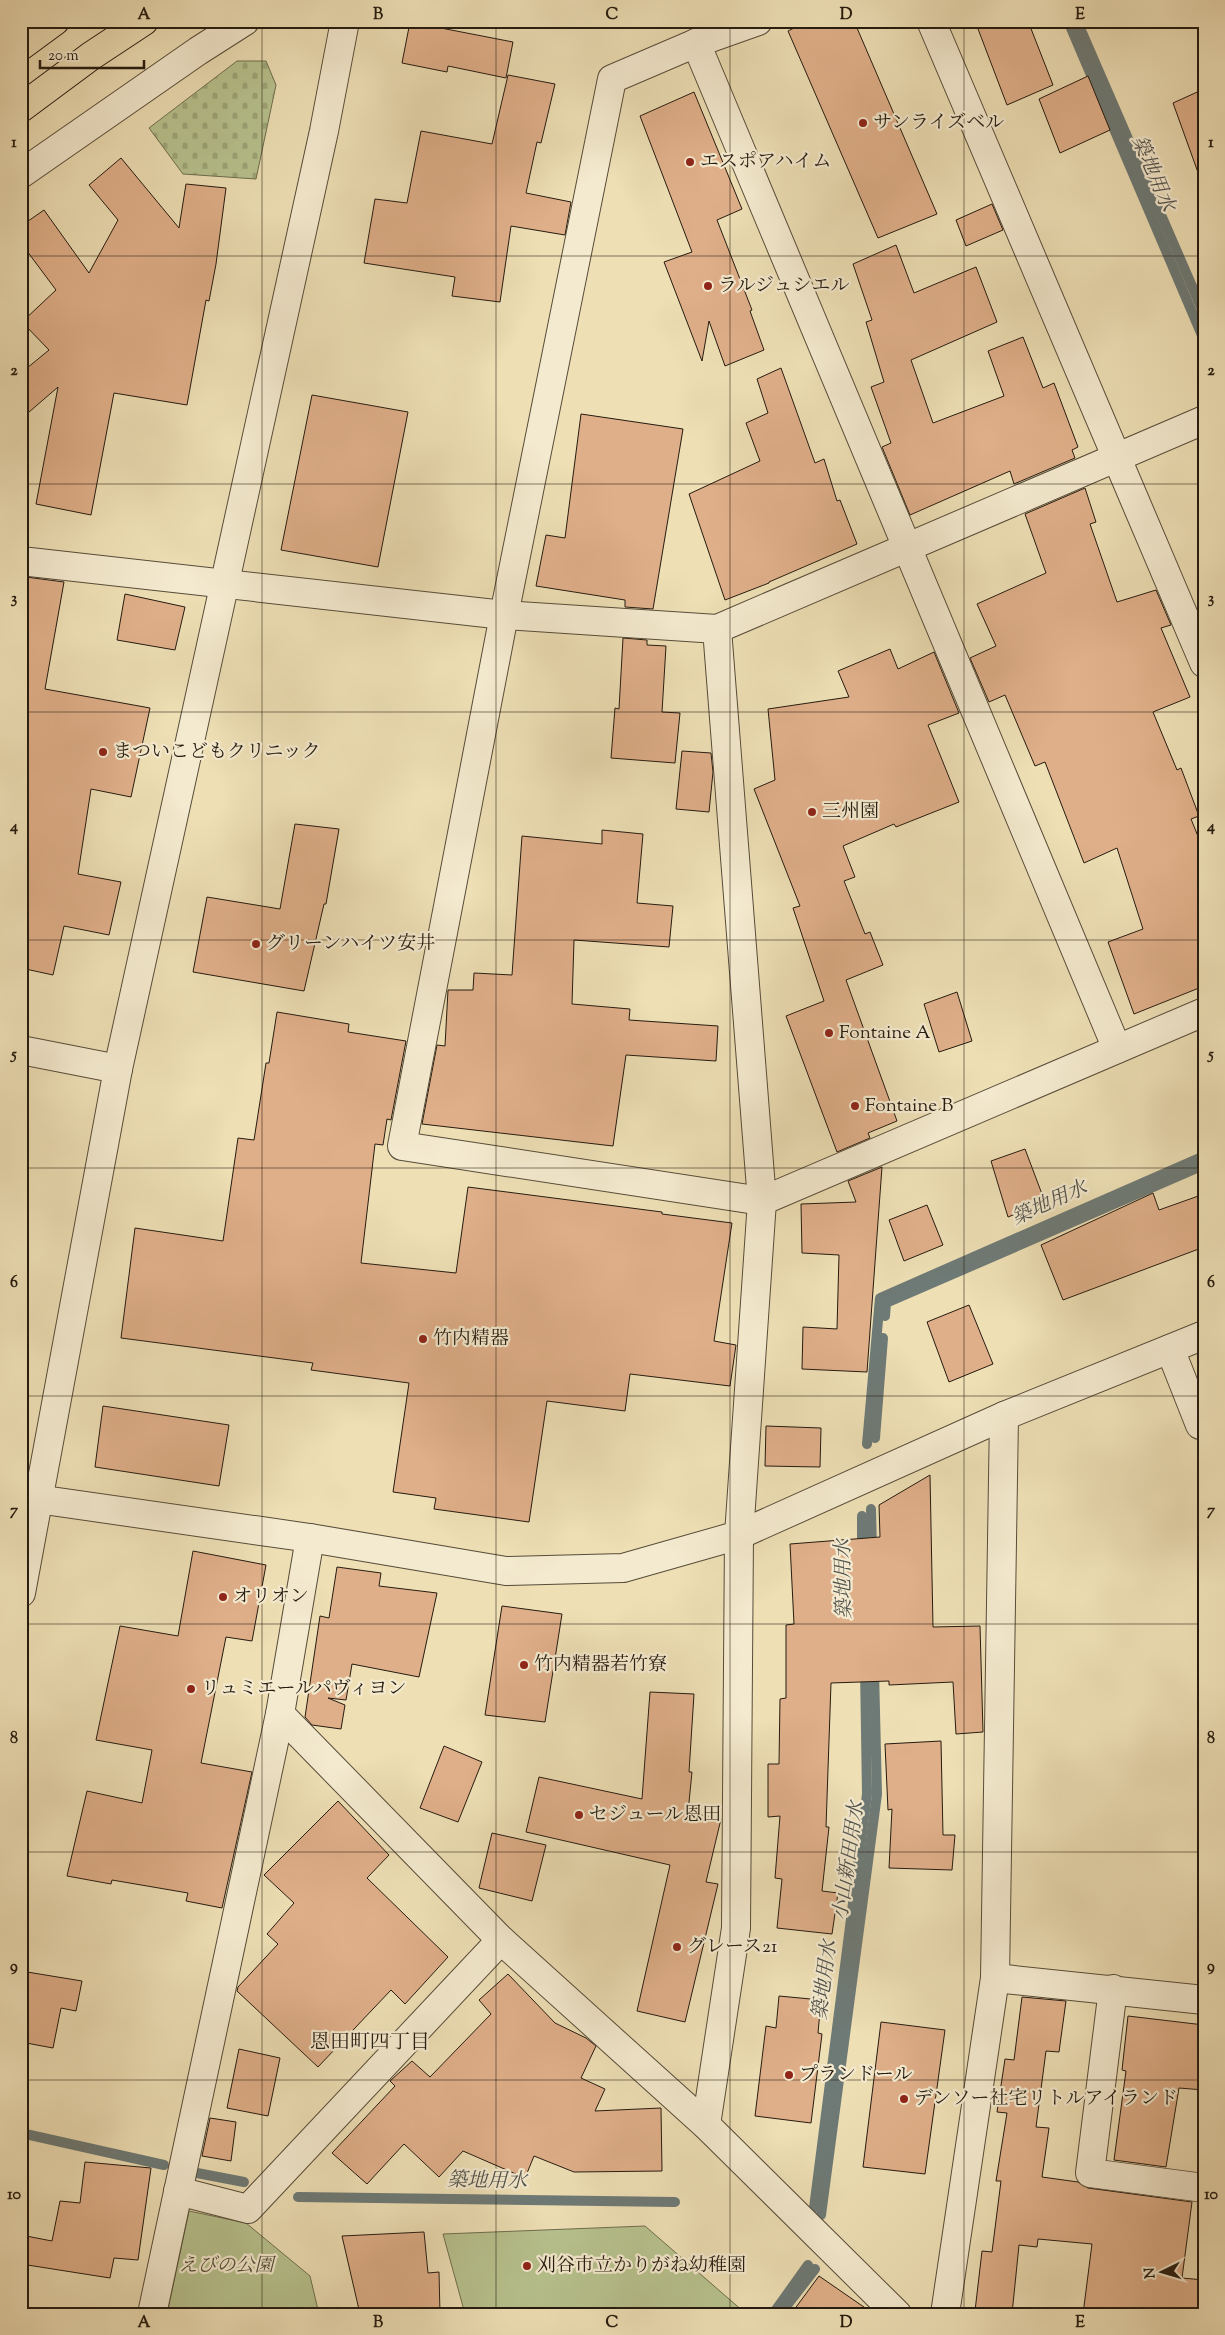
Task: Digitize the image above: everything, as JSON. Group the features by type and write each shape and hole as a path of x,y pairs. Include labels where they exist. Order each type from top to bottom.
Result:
{"highway":[{"path":"21,46 54,21"},
{"path":"21,108 91,56 144,21"}],"street":[{"path":"21,174 198,51 245,21"},
{"path":"21,1593 118,1069 223,583 324,131 345,21"},
{"path":"758,21 696,43 612,79 504,615 402,1146 762,1201 1204,1012"},
{"path":"931,21 1204,663"},
{"path":"696,43 1117,1049"},
{"path":"21,561 504,615 718,628 1204,420"},
{"path":"706,2125 736,1928 739,1535 762,1201 718,628"},
{"path":"21,1050 118,1069"},
{"path":"37,1499 310,1538 506,1571 623,1568 739,1535 1004,1416 1204,1335"},
{"path":"1170,1349 1200,1425 1204,1426"},
{"path":"945,2314 995,1978 1004,1416"},
{"path":"152,2314 280,1714 310,1538"},
{"path":"280,1714 501,1940 706,2125 897,2314"},
{"path":"178,2191 248,2209 501,1940"},
{"path":"995,1978 1204,2000"},
{"path":"1113,1989 1090,2173 1204,2188"}],"green space":[{"path":"237,61 266,61 276,85 256,179 183,174 149,128"},
{"name":"えびの公園","path":"189,2211 246,2223 310,2276 319,2314 167,2314"},
{"path":"645,2226 744,2312 743,2314 465,2314 443,2234"}],"building":[{"name":"サンライズベル","path":"808,21 854,21 937,214 878,238 788,31"},
{"path":"975,21 1028,21 1053,85 1007,105"},
{"path":"410,22 513,42 506,78 448,66 447,72 402,63"},
{"path":"508,75 555,84 541,143 537,142 526,193 571,202 565,235 511,226 500,302 452,296 455,277 364,263 375,199 407,203 421,131 492,144"},
{"path":"1088,76 1110,130 1060,153 1039,99"},
{"path":"1204,89 1204,178 1200,178 1173,103"},
{"path":"694,92 742,209 717,220 752,310 750,311 764,350 725,366 709,321 702,361 664,262 692,252 640,116"},
{"path":"121,158 179,228 186,184 226,188 216,264 209,301 206,300 187,405 114,393 91,515 36,504 58,387 21,419 21,373 49,350 22,322 56,290 21,243 21,226 44,210 89,273 118,220 89,185"},
{"path":"992,204 1003,230 966,246 956,220"},
{"path":"896,245 914,293 976,267 997,322 911,360 933,423 1004,396 988,351 1023,337 1043,388 1054,383 1078,447 1072,450 1075,458 1014,484 1010,471 910,515 882,447 891,443 871,387 884,382 866,322 872,320 853,264"},
{"path":"781,368 815,463 824,459 837,501 840,500 857,544 769,583 725,600 689,494 760,461 746,423 768,413 757,379"},
{"path":"312,395 408,412 378,567 281,550"},
{"path":"581,414 683,429 653,609 625,607 625,600 536,586 546,535 565,538"},
{"path":"1085,488 1096,522 1090,524 1117,602 1156,590 1171,625 1161,628 1190,697 1153,712 1177,770 1181,768 1199,816 1191,819 1204,851 1204,986 1134,1014 1108,942 1143,929 1117,848 1084,863 1045,762 1035,766 1005,695 989,702 970,658 996,646 977,604 1046,573 1025,514"},
{"path":"26,577 64,582 45,689 150,708 131,797 91,789 78,874 121,882 109,935 64,926 53,975 21,968 21,613"},
{"path":"125,594 185,607 175,650 117,640"},
{"path":"623,638 647,640 647,645 666,646 662,712 680,713 675,763 611,758 615,708 619,709"},
{"path":"890,649 898,669 934,652 959,713 928,725 959,802 896,827 894,824 843,846 855,877 844,881 865,934 870,932 883,965 846,980 897,1121 868,1133 870,1138 837,1152 786,1016 824,1001 793,908 800,906 754,789 775,780 768,709 849,697 838,671"},
{"path":"682,751 711,753 713,772 709,812 676,809"},
{"name":"グリーンハイツ安井","path":"295,824 339,829 326,904 324,904 304,991 193,972 207,897 280,909"},
{"path":"602,830 643,834 637,903 673,906 669,947 574,940 572,1004 630,1009 629,1020 718,1026 716,1061 626,1055 613,1146 422,1124 437,1045 445,1046 448,990 473,990 474,973 512,975 522,836 602,844"},
{"path":"957,992 972,1041 939,1052 924,1004"},
{"path":"277,1012 349,1024 348,1032 406,1041 391,1120 387,1119 383,1145 375,1144 361,1263 456,1273 468,1187 732,1223 714,1341 736,1345 730,1386 630,1374 625,1411 547,1401 529,1522 434,1509 436,1498 393,1492 409,1383 311,1370 313,1363 121,1338 135,1228 223,1241 238,1138 254,1140 266,1063 269,1063"},
{"path":"1025,1149 1045,1202 1008,1217 991,1161"},
{"path":"882,1167 867,1372 802,1369 803,1327 837,1329 839,1255 802,1253 801,1204 856,1202 848,1181"},
{"path":"1153,1193 1159,1210 1204,1194 1204,1247 1063,1300 1041,1245"},
{"path":"927,1205 943,1245 904,1261 889,1220"},
{"path":"969,1305 993,1364 949,1382 927,1322"},
{"path":"103,1406 229,1425 219,1486 95,1467"},
{"path":"766,1426 821,1428 820,1467 765,1466"},
{"path":"930,1475 933,1627 980,1626 983,1732 956,1734 953,1682 889,1685 889,1681 831,1683 826,1827 829,1827 822,1891 838,1893 832,1934 777,1928 782,1879 775,1878 780,1816 768,1817 768,1764 779,1764 780,1699 786,1698 786,1625 794,1624 790,1544 880,1537 879,1505"},
{"path":"193,1551 266,1565 252,1641 226,1637 201,1763 252,1772 222,1908 186,1901 188,1893 112,1880 111,1884 67,1876 87,1791 142,1803 152,1750 96,1740 120,1626 178,1636"},
{"path":"337,1567 381,1573 379,1586 437,1593 419,1677 352,1664 346,1700 328,1698 345,1705 341,1729 312,1725 305,1717 320,1616 329,1618"},
{"name":"竹内精器若竹寮","path":"502,1606 562,1614 545,1722 485,1715"},
{"path":"650,1692 694,1694 689,1772 692,1772 688,1812 721,1819 706,1882 718,1884 685,2022 637,2011 670,1865 526,1832 539,1777 642,1799"},
{"path":"941,1741 943,1835 955,1835 952,1870 889,1868 892,1809 888,1810 885,1744"},
{"path":"444,1746 482,1762 458,1822 420,1808"},
{"path":"338,1801 389,1855 367,1878 448,1957 405,2004 391,1990 318,2067 237,1991 238,1987 278,1944 267,1934 294,1903 264,1875"},
{"path":"492,1833 546,1845 532,1901 479,1888"},
{"path":"21,1971 82,1981 76,2011 61,2008 53,2048 21,2042"},
{"path":"508,1974 555,2023 586,2038 596,2046 581,2078 605,2089 595,2111 661,2108 662,2171 574,2172 534,2156 525,2178 463,2151 439,2177 404,2144 367,2184 332,2153 395,2086 390,2081 412,2061 430,2077 491,2014 479,2000"},
{"name":"プランドール","path":"779,1996 821,2000 818,2033 822,2034 811,2123 755,2116 766,2026 776,2028"},
{"path":"1022,1997 1066,2001 1059,2052 1046,2051 1036,2127 1049,2128 1042,2177 1078,2182 1088,2188 1192,2202 1182,2278 1204,2280 1204,2314 1083,2314 1092,2244 1038,2239 1037,2247 1019,2245 1012,2314 975,2311 982,2251 992,2252 1001,2181 996,2181 1007,2113 997,2112 1005,2059 1014,2060"},
{"path":"1128,2016 1204,2025 1204,2090 1179,2088 1166,2167 1114,2160 1126,2071 1122,2070"},
{"name":"デンソー社宅リトルアイランド","path":"881,2022 945,2030 925,2174 863,2167"},
{"path":"239,2049 280,2058 268,2116 227,2108"},
{"path":"210,2118 236,2122 231,2161 202,2156"},
{"path":"85,2162 151,2168 138,2260 114,2258 110,2278 21,2264 21,2235 52,2241 60,2201 80,2203"},
{"path":"424,2232 428,2273 439,2272 440,2314 360,2314 342,2236"},
{"path":"819,2276 874,2314 791,2314"}],"waterway":[{"name":"築地用水","path":"1068,21 1204,340"},
{"name":"小山新田用水","path":"1077,21 1204,314"},
{"name":"築地用水","path":"867,1444 880,1298 1204,1156"},
{"name":"小山新田用水","path":"885,1316 886,1303 1204,1165"},
{"name":"小山新田用水","path":"875,1438 883,1338"},
{"name":"小山新田用水","path":"871,1509 872,1550"},
{"name":"築地用水","path":"862,1516 862,1552"},
{"name":"築地用水","path":"814,2208 867,1794 865,1669"},
{"name":"小山新田用水","path":"821,2215 877,1794 874,1670"},
{"name":"築地用水","path":"21,2133 164,2165"},
{"name":"築地用水","path":"197,2173 244,2182"},
{"name":"築地用水","path":"298,2197 675,2202"},
{"name":"築地用水","path":"773,2314 808,2265"},
{"name":"小山新田用水","path":"788,2304 815,2269"}],"place":[{"name":"サンライズベル","path":"863,123"},
{"name":"エスポアハイム","path":"690,162"},
{"name":"ラルジュシエル","path":"708,286"},
{"name":"まついこどもクリニック","path":"103,752"},
{"name":"三州園","path":"812,812"},
{"name":"グリーンハイツ安井","path":"256,944"},
{"name":"Fontaine A","path":"829,1033"},
{"name":"Fontaine B","path":"855,1106"},
{"name":"竹内精器","path":"423,1339"},
{"name":"オリオン","path":"223,1597"},
{"name":"竹内精器若竹寮","path":"524,1665"},
{"name":"リュミエールパヴィヨン","path":"191,1689"},
{"name":"セジュール恩田","path":"579,1815"},
{"name":"グレース21","path":"677,1947"},
{"name":"プランドール","path":"789,2075"},
{"name":"デンソー社宅リトルアイランド","path":"904,2099"},
{"name":"刈谷市立かりがね幼稚園","path":"527,2266"}],"district":[{"name":"恩田町四丁目","path":"370,2043"}]}
